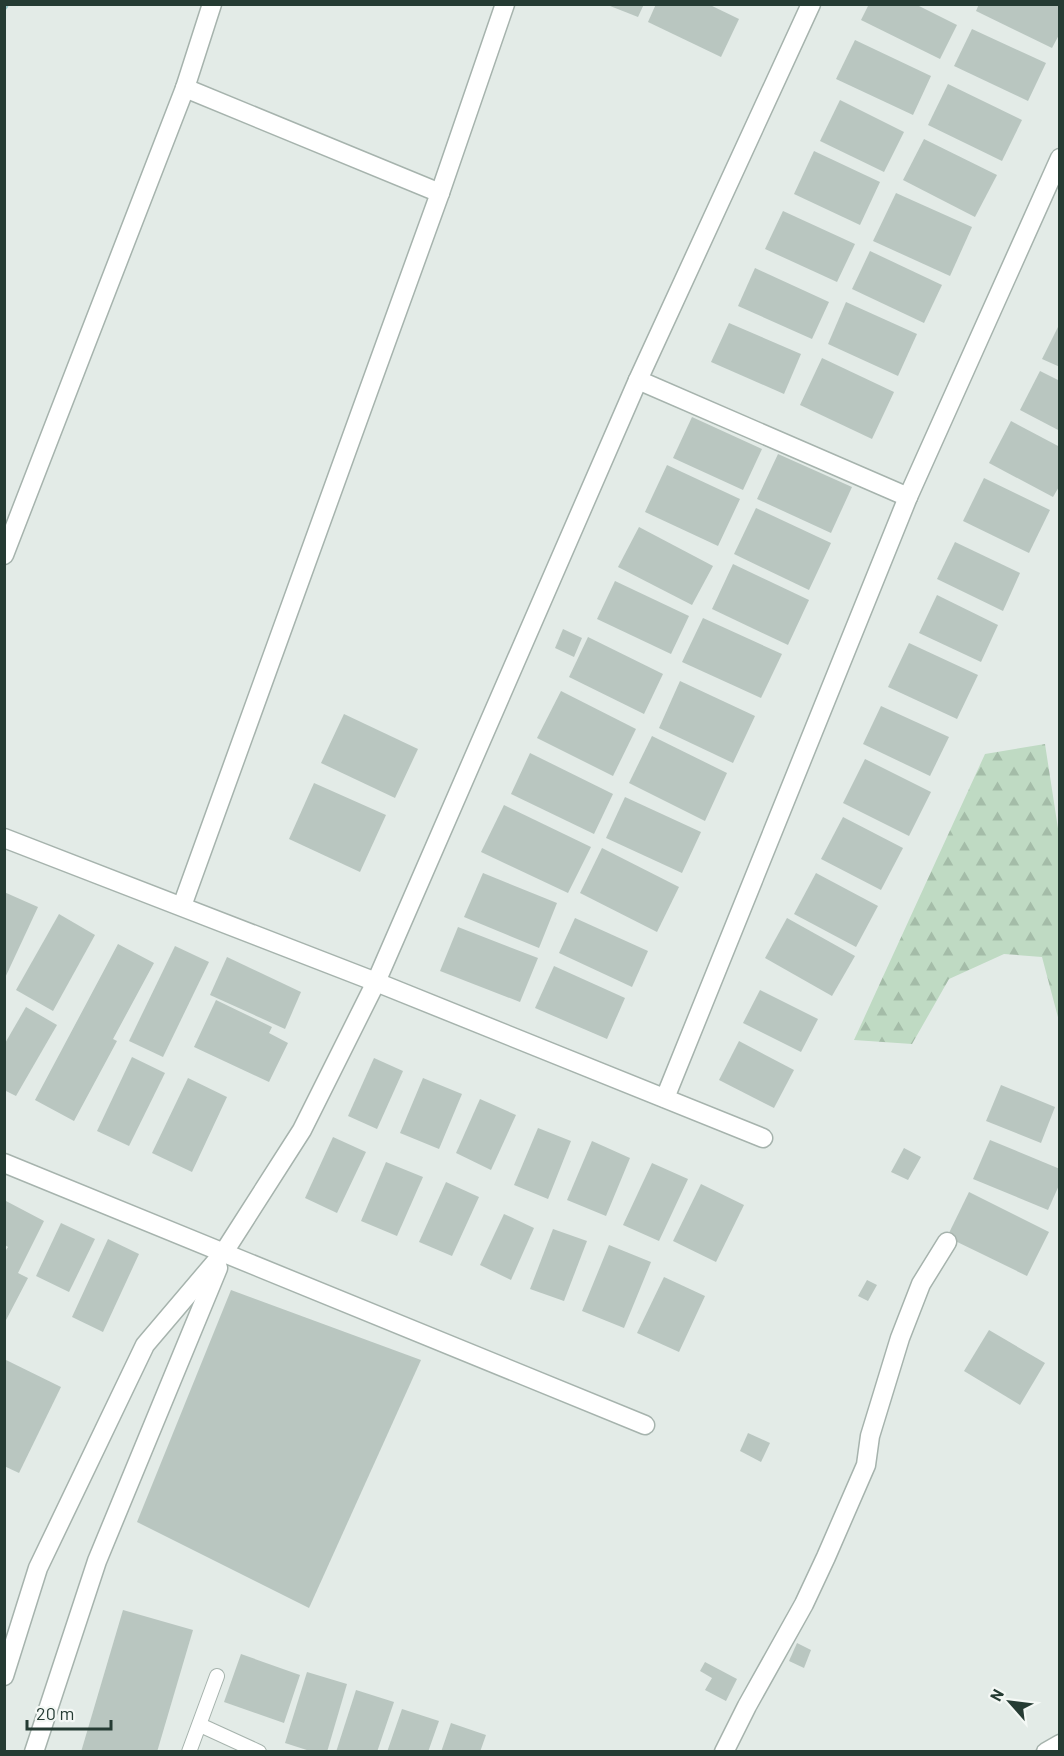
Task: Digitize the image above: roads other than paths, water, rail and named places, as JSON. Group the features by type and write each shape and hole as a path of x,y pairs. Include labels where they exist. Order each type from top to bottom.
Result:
{"street":[{"path":"4,555 185,88 212,4"},
{"path":"182,906 440,193 505,4"},
{"path":"4,1676 38,1568 146,1345 224,1252 302,1130 376,982 639,380 811,4"},
{"path":"185,88 440,193"},
{"path":"665,1098 908,497 1059,158"},
{"path":"639,380 908,497"},
{"path":"4,838 376,982 763,1138"},
{"path":"4,1163 645,1425"},
{"path":"724,1752 804,1604 866,1465 870,1436 900,1338 921,1284 947,1242"},
{"path":"34,1752 97,1561 224,1252"},
{"path":"1046,1752 1059,1744"}],"lane":[{"path":"189,1752 217,1676"},
{"path":"200,1725 259,1752"}]}
